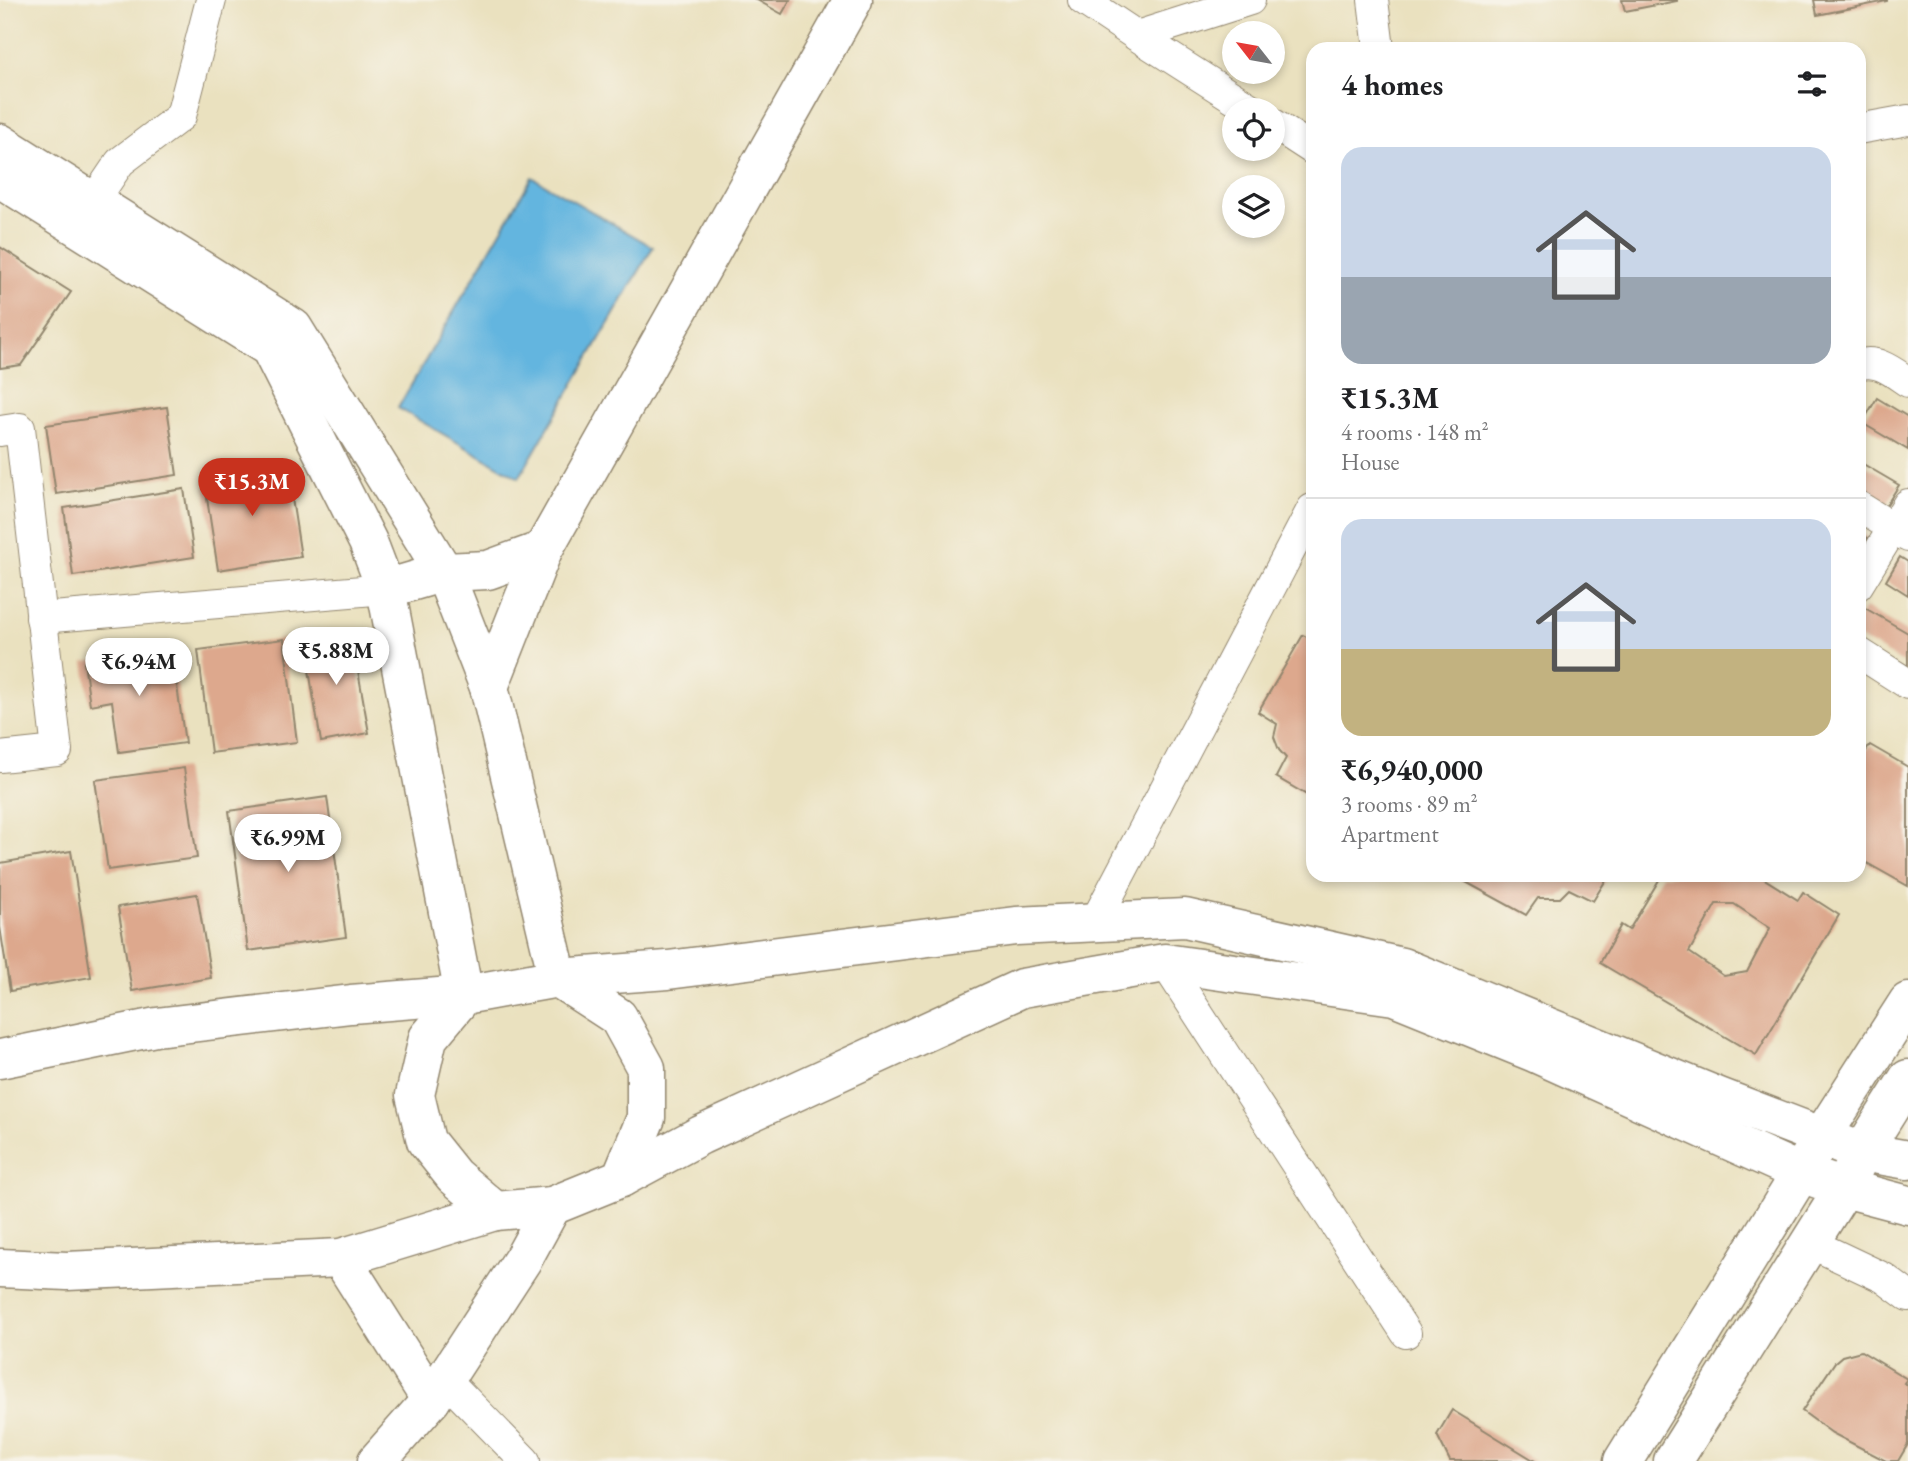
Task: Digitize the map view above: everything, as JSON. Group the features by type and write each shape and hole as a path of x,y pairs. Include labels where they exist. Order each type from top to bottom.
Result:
{"main road":[{"path":"489,687 543,551 853,0"},
{"path":"0,144 293,328 444,572 489,687 558,978 618,1017 646,1068 646,1118 621,1178"},
{"path":"0,178 270,348 368,542 386,589 464,995"},
{"path":"386,589 444,572 488,570 543,551"},
{"path":"0,1059 156,1027 351,1003 464,995 558,978 668,970 1016,926 1185,918 1402,967 1719,1097 1862,1152 1908,1160"},
{"path":"0,1268 67,1271 341,1258 495,1211 551,1206 621,1178 702,1135 1022,988 1165,963 1394,996 1535,1053 1801,1173 1908,1205"},
{"path":"464,995 428,1038 415,1096 426,1141 454,1177 495,1211"},
{"path":"1623,1461 1822,1136 1908,1002"},
{"path":"1673,1461 1844,1188 1862,1152 1908,1079"},
{"path":"377,1461 438,1389 523,1259 551,1206"},
{"path":"341,1258 438,1389"}],"street":[{"path":"93,202 120,162 181,116 211,0"},
{"path":"1083,0 1234,98"},
{"path":"1137,36 1250,0"},
{"path":"1373,0 1378,42"},
{"path":"1866,128 1908,120"},
{"path":"1285,131 1306,145"},
{"path":"1866,362 1882,365 1908,382"},
{"path":"0,431 20,428 57,751 0,757"},
{"path":"1866,509 1903,523 1866,574"},
{"path":"1095,922 1306,520"},
{"path":"41,618 386,589"},
{"path":"1866,657 1908,684"},
{"path":"1165,963 1406,1333"},
{"path":"1808,1242 1885,1278 1908,1296"},
{"path":"438,1389 525,1461"}],"water":[{"path":"532,177 653,247 519,478 398,408"}],"building":[{"path":"757,0 790,0 782,14"},
{"path":"1622,0 1677,0 1677,1 1625,11"},
{"path":"1814,0 1887,0 1887,1 1817,15"},
{"path":"0,247 71,292 21,365 0,368"},
{"path":"1877,398 1908,417 1908,450 1866,425 1866,416"},
{"path":"167,407 177,475 56,494 46,425"},
{"path":"287,466 301,557 218,570 204,479"},
{"path":"1866,466 1899,485 1884,509 1866,498"},
{"path":"184,489 194,557 73,576 64,508"},
{"path":"1900,557 1908,562 1908,595 1886,581"},
{"path":"1866,609 1908,633 1908,666 1866,642"},
{"path":"351,631 369,733 321,742 304,640"},
{"path":"1303,635 1306,637 1306,794 1276,777 1286,758 1279,750 1274,737 1277,724 1258,712"},
{"path":"284,639 297,742 211,753 198,650"},
{"path":"172,650 185,743 119,752 112,701 90,705 84,662"},
{"path":"1870,745 1908,767 1908,886 1866,862 1866,751"},
{"path":"184,768 197,858 108,870 95,780"},
{"path":"327,797 346,937 248,951 229,811"},
{"path":"71,851 91,977 10,991 0,927 0,863"},
{"path":"1466,882 1605,882 1593,901 1569,889 1560,898 1538,898 1526,915"},
{"path":"1658,882 1769,882 1798,900 1803,892 1839,915 1756,1055 1600,963 1621,925 1629,930","holes":["1716,904 1734,904 1770,928 1747,972 1724,976 1689,952"]},
{"path":"197,894 211,978 132,991 118,907"},
{"path":"1861,1351 1907,1379 1904,1383 1908,1385 1908,1444 1898,1461 1886,1461 1832,1433 1802,1411 1835,1362 1842,1356"},
{"path":"1452,1410 1535,1461 1450,1461 1437,1435"}]}
